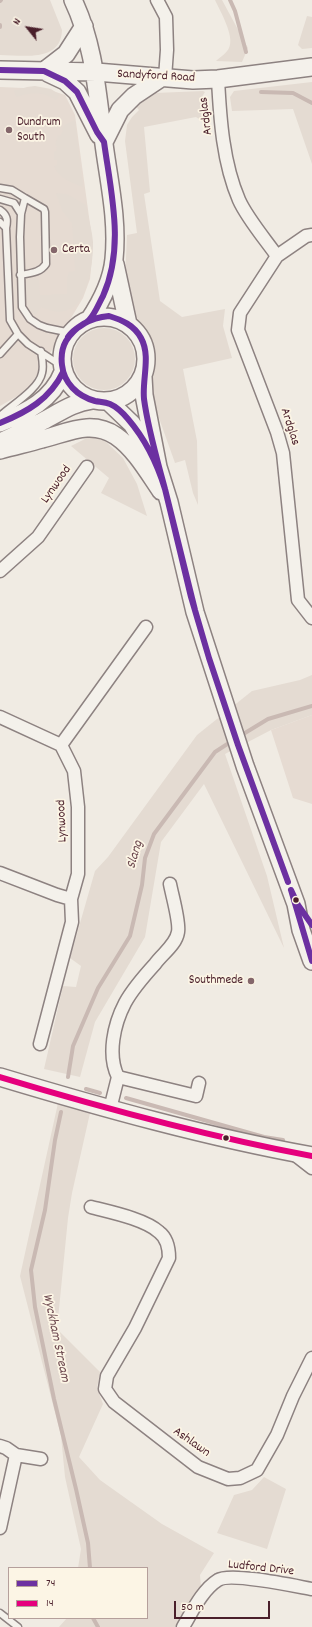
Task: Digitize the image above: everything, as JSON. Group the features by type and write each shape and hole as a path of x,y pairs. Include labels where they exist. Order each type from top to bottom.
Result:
{"main road":[{"path":"73,0 84,26 96,72 115,225 114,260 108,284 99,304 89,320"},
{"path":"84,26 66,54 44,71 65,81 77,92 97,132 104,142"},
{"name":"Sandyford Road","path":"0,70 96,72 163,78 218,79 312,67"},
{"path":"104,142 120,110 134,96 163,78"},
{"path":"114,260 128,324"},
{"path":"0,423 22,414 46,398 58,383 63,369 63,348 71,333 81,324 89,320 108,317 118,319 134,328 142,339 146,352 146,364 143,377 144,395 158,467 169,502 195,612 245,766 296,904 301,930 312,962"},
{"path":"63,369 70,386 76,392 101,401 132,424 158,467"},
{"path":"0,442 82,401 101,401 125,396 136,388 143,377"},
{"path":"0,450 80,428 93,427 105,430 116,436 138,458 169,502"},
{"path":"296,904 312,925"},
{"path":"0,1077 110,1109 236,1141 312,1156"}],"street":[{"path":"157,0 166,17 167,50 163,78"},
{"name":"Ardglas","path":"218,79 219,100 228,164 240,200 277,256"},
{"name":"Ardglas","path":"312,235 306,236 277,256 240,312 238,330 277,432 283,453 298,600 312,618"},
{"name":"Lynwood","path":"0,571 38,537 87,467"},
{"path":"0,717 61,745 146,627"},
{"name":"Lynwood","path":"40,1044 72,922 71,899 78,874 78,807 74,771 61,745"},
{"path":"0,873 71,899"},
{"path":"110,1109 118,1076 114,1068 113,1056 116,1027 125,1003 155,963 176,940 178,931 170,884"},
{"path":"118,1076 196,1096 199,1083"},
{"path":"294,1153 312,1168"},
{"name":"Ashlawn","path":"91,1207 148,1225 160,1232 166,1241 169,1249 169,1258 134,1328 107,1376 105,1389 114,1402 198,1468 228,1479 240,1478 257,1470 277,1435 293,1396 312,1358"},
{"path":"0,1446 16,1455 41,1459"},
{"path":"0,1528 16,1455"},
{"name":"Ludford Drive","path":"183,1627 211,1585 219,1579 230,1577 285,1583 312,1589"}],"lane":[{"path":"0,188 12,190 44,209 45,212 46,264 41,270 20,275"},
{"path":"25,198 21,214 20,275 22,307 30,319 47,328 71,333"},
{"path":"0,199 14,203 21,214"},
{"path":"0,210 5,213 8,220 6,228 10,320 18,334 28,344 40,351 63,369"},
{"path":"0,222 6,228"},
{"path":"0,354 18,334"},
{"path":"0,416 31,391 40,379 43,372 40,351"},
{"path":"0,1612 8,1619"},
{"path":"8,1619 18,1627"}],"shaded area":[{"path":"0,0 50,0 62,30 60,41 55,48 39,55 0,55"},
{"path":"215,0 222,0 248,48 242,62 216,61 227,52 230,37 229,30"},
{"path":"307,16 312,17 312,48 302,49 298,45"},
{"path":"312,82 312,164 293,109 232,111 230,97 234,91"},
{"path":"35,86 51,89 60,95 56,100 46,95 37,93 16,97 14,91"},
{"path":"0,87 47,89 65,95 75,115 93,246 90,279 83,298 28,390 0,406"},
{"path":"205,92 200,100 205,106 208,130 202,121 196,117 144,127 150,192 144,194 160,301 182,317 225,309 223,326 232,358 183,369 197,441 198,505 193,493 185,460 175,463 154,404 149,379 151,362 150,343 136,320 125,280 127,235 137,233 125,141 127,125 139,110 133,103 147,95 155,93"},
{"path":"75,120 83,187 62,177 54,166 57,165 57,160 54,160 54,152 56,151 57,146 55,145 58,135 60,136 63,131 61,129"},
{"path":"56,193 67,194 86,205 93,242 91,268 84,294 77,304 68,310 56,312 41,307 36,315 26,303 25,284 27,281 34,278 39,280 40,295 67,294 67,279 69,272 75,271 72,223 62,210"},
{"path":"104,328 121,333 126,337 130,342 135,359 130,376 126,381 121,385 104,390 87,385 82,381 78,376 73,359 78,342 82,337 87,333"},
{"path":"89,437 104,440 123,458 137,484 147,516 101,493 109,478 71,446"},
{"path":"312,675 312,715 271,730 225,754 267,876 284,948 204,784 161,842 145,937 95,1022 80,1077 44,1069 63,986 76,987 81,966 70,958 95,871 108,857 197,735 252,691 300,680"},
{"path":"312,715 312,804 293,798 271,730"},
{"path":"58,1103 90,1113 72,1193 68,1218 57,1329 100,1372 97,1388 103,1404 79,1457 100,1480 162,1524 214,1553 200,1575 201,1587 175,1627 59,1627 66,1619 148,1619 148,1567 78,1567 81,1549 65,1477 61,1436 20,1276"},
{"path":"264,1477 286,1489 267,1549 217,1533 234,1495 252,1490"}],"waterway":[{"name":"Slang","path":"230,0 235,11 246,52"},
{"name":"Slang","path":"261,92 293,93 312,103"},
{"name":"Slang","path":"240,736 268,719 312,706"},
{"name":"Slang","path":"68,1077 73,1046 98,988 130,936 142,885 145,858 154,834 215,752 232,741"},
{"name":"Slang","path":"86,1089 100,1093"},
{"name":"Slang","path":"126,1098 264,1137 283,1140"},
{"name":"Wyckham Stream","path":"61,1112 55,1140 45,1210 31,1270 35,1307 54,1399 88,1543 90,1567"},
{"name":"Wyckham Stream","path":"94,1619 98,1627"}],"transit line":[{"name":"74","path":"0,70 44,71 65,81 77,92 97,132 104,142 113,200 115,239 110,277 103,296 91,318 68,337"},
{"name":"74","path":"109,316 123,321 131,326 138,333 144,345 146,360 144,399 150,433 165,489 150,452 140,435 120,410 113,405 88,399 83,396 72,388 63,372 62,353 66,341 70,335 84,323 96,318 109,316"},
{"name":"74","path":"0,423 37,404 51,390 63,372"},
{"name":"74","path":"165,489 195,610 209,658"},
{"name":"74","path":"165,489 191,597 209,658"},
{"name":"74","path":"209,658 238,745"},
{"name":"74","path":"209,658 238,745"},
{"name":"74","path":"238,745 288,882"},
{"name":"74","path":"238,745 288,882"},
{"name":"74","path":"291,890 298,905 312,925"},
{"name":"74","path":"291,890 312,961"},
{"name":"14","path":"0,1077 155,1121 233,1140 312,1156"}],"place":[{"name":"Dundrum South","path":"9,130"},
{"name":"Certa","path":"54,250"},
{"name":"Southmede","path":"251,981"}]}
